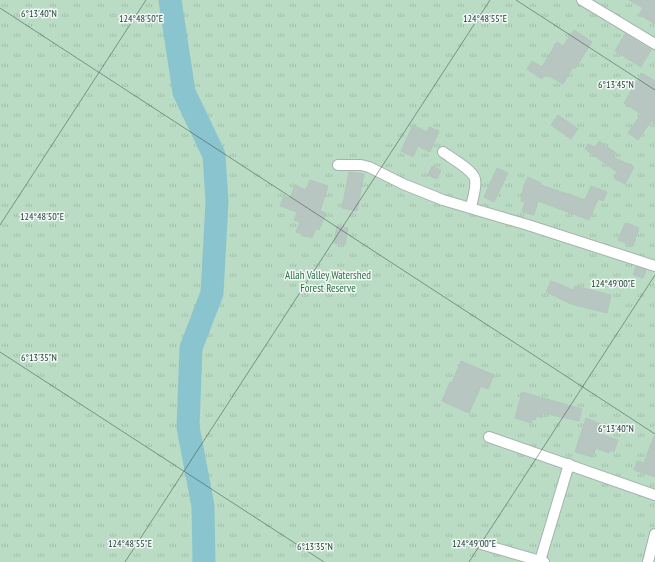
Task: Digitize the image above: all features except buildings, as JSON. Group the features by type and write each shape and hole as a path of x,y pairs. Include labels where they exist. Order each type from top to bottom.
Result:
{"street":[{"path":"582,0 655,44"},
{"path":"443,152 470,172 474,177 475,189 471,208"},
{"path":"338,165 361,165 369,167 425,194 655,266"},
{"path":"488,437 655,495"},
{"path":"481,544 542,561 569,464"},
{"path":"648,562 655,534"}],"green space":[{"name":"Allah Valley Watershed Forest Reserve","path":"0,0 655,0 655,562 0,562"}],"waterway":[{"path":"170,0 184,92 214,155 217,202 212,293 191,348 188,427 203,506 204,562"}]}
